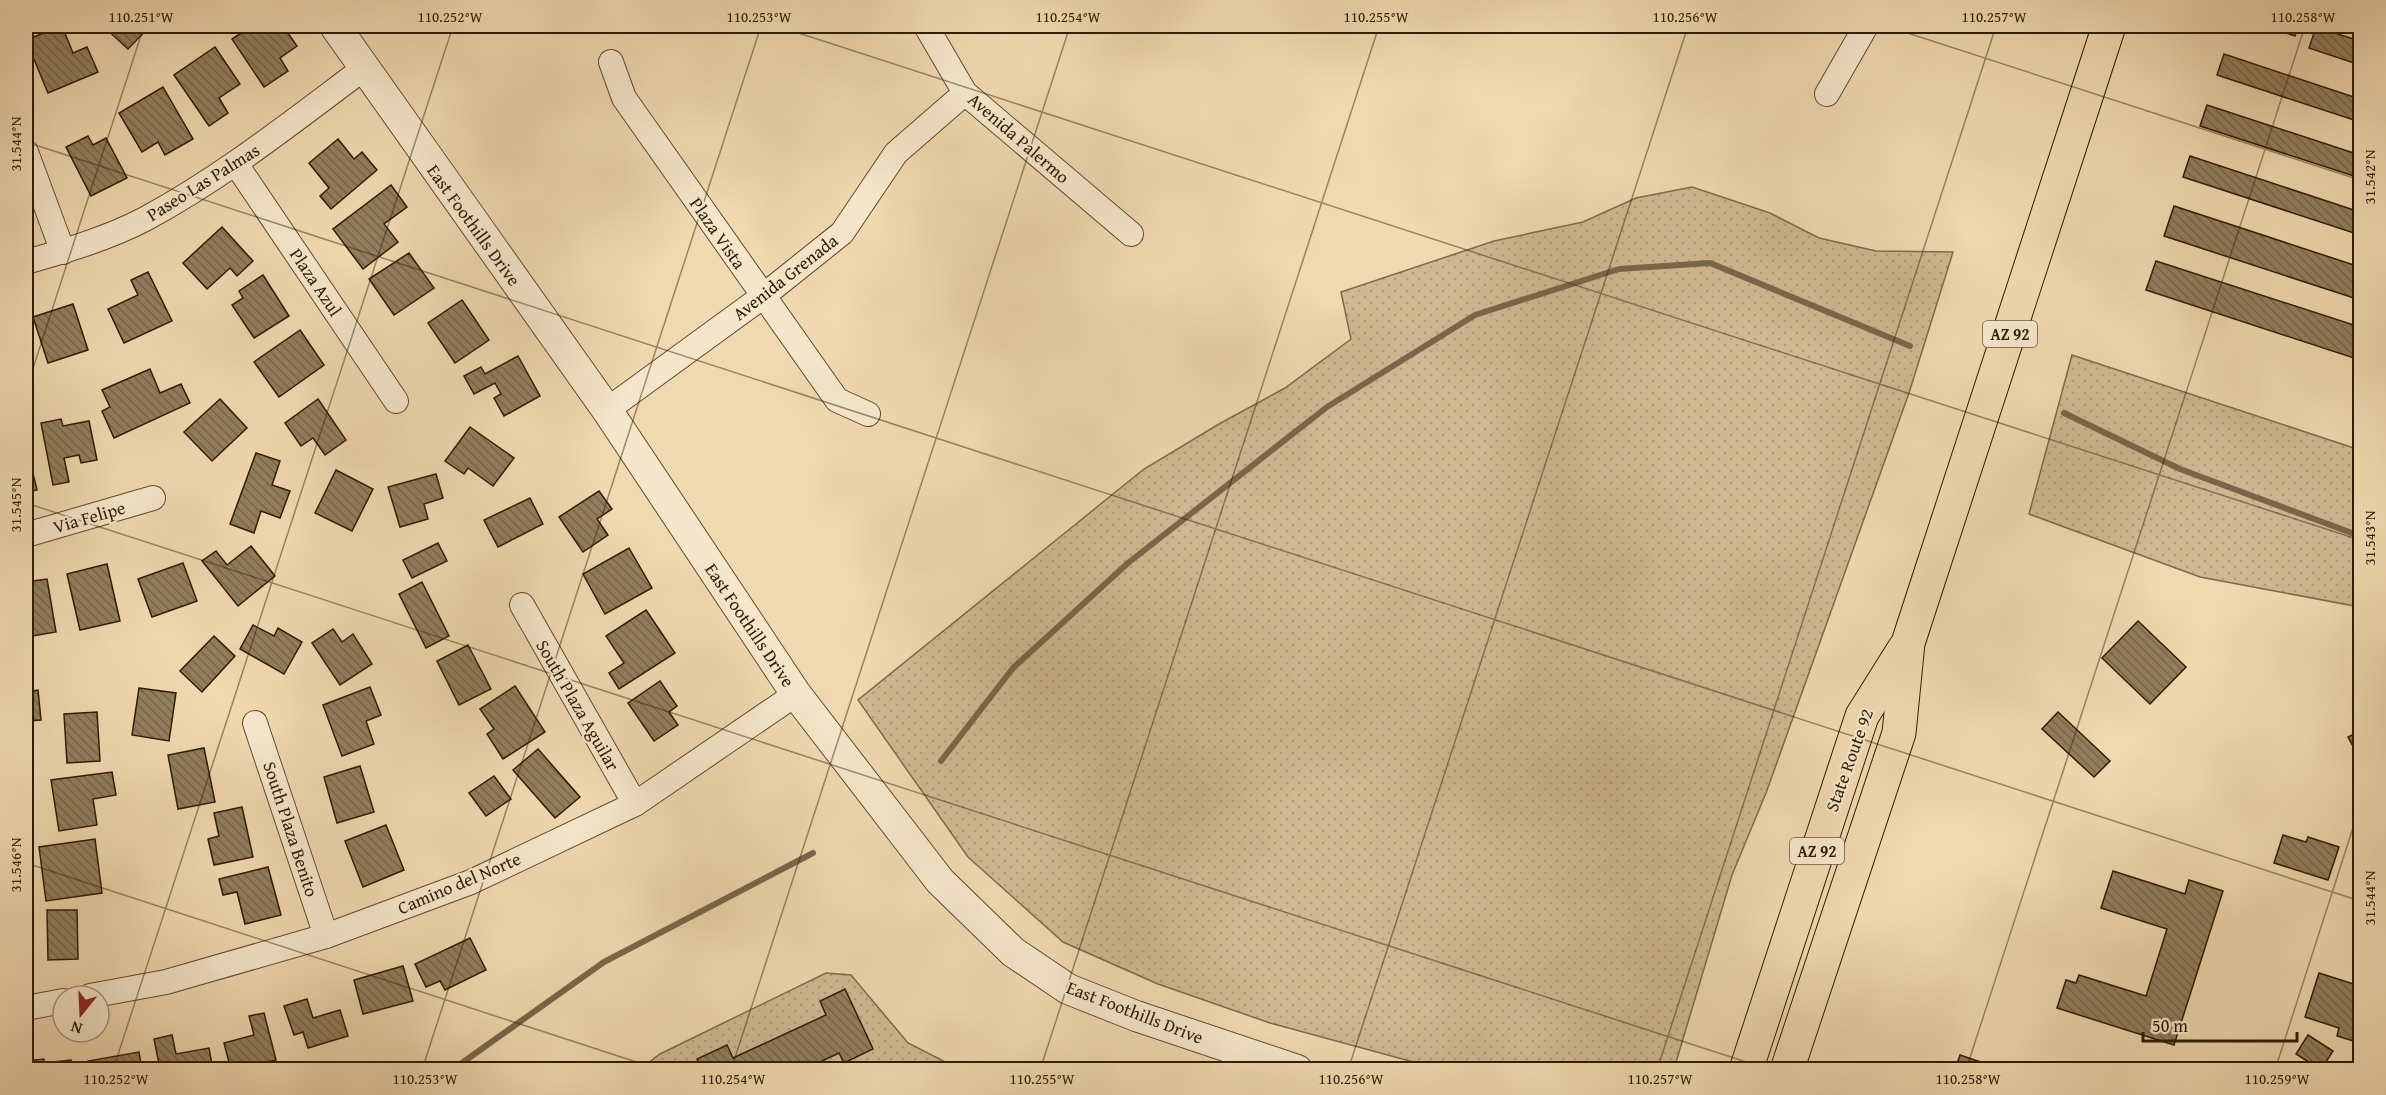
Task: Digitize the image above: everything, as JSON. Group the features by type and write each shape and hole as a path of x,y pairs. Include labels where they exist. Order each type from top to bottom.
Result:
{"main road":[{"name":"AZ 92","path":"1908,643 2109,26"},
{"name":"State Route 92","path":"1746,1070 1862,716 1908,643"},
{"name":"State Route 92","path":"1787,1070 1899,733 1908,643"}],"street":[{"name":"East Foothills Drive","path":"335,26 363,69 607,410 796,694 940,881 1013,952 1068,989 1136,1016 1297,1070"},
{"name":"Avenida Palermo","path":"926,26 965,93 1131,234"},
{"path":"1827,94 1866,26"},
{"name":"Plaza Vista","path":"611,62 624,98 762,297 837,400 868,414"},
{"name":"Paseo Las Palmas","path":"26,262 63,252 144,220 236,164 363,69"},
{"name":"Avenida Grenada","path":"607,410 762,297 842,233 896,153 965,93"},
{"path":"26,152 63,252"},
{"name":"Plaza Azul","path":"236,164 396,400"},
{"name":"Via Felipe","path":"26,535 153,498"},
{"name":"South Plaza Aguilar","path":"522,605 635,804"},
{"name":"Camino del Norte","path":"111,992 166,982 326,936 471,882 635,804 796,694"},
{"name":"South Plaza Benito","path":"255,723 326,936"},
{"path":"26,1008 51,1003"}],"shaded area":[{"path":"1692,187 1770,213 1819,238 1876,251 1953,252 1909,393 1766,793 1732,875 1674,1069 1439,1069 1270,1023 1158,984 1063,942 968,857 858,700 1144,469 1285,388 1351,339 1341,292 1494,241 1583,222 1636,198"},
{"path":"2072,355 2360,450 2360,607 2200,577 2029,514"},
{"path":"826,973 851,975 908,1043 959,1069 639,1070 660,1054"}],"building":[{"path":"62,26 73,53 87,47 98,72 48,93 26,40"},
{"path":"87,26 103,26 96,33"},
{"path":"103,26 150,26 128,49"},
{"path":"252,26 283,26 297,46 280,58 288,71 264,87 232,39"},
{"path":"2266,26 2298,26 2295,36"},
{"path":"2316,27 2360,41 2360,65 2309,48"},
{"path":"215,47 240,84 219,98 228,113 209,126 174,75"},
{"path":"2224,54 2360,99 2360,122 2217,75"},
{"path":"163,87 193,139 165,155 158,142 142,152 119,113"},
{"path":"2207,105 2360,155 2360,178 2200,126"},
{"path":"88,136 93,145 106,138 127,178 91,196 66,147"},
{"path":"338,139 354,159 362,152 377,170 331,209 320,196 329,188 309,163"},
{"path":"2190,156 2360,212 2360,235 2183,177"},
{"path":"391,185 407,207 384,224 398,242 363,269 333,229"},
{"path":"2174,206 2360,267 2360,300 2164,236"},
{"path":"222,227 253,261 237,276 230,268 207,289 183,263"},
{"path":"409,253 434,288 394,315 369,279"},
{"path":"2156,261 2360,327 2360,360 2146,290"},
{"path":"148,272 172,321 124,343 108,309 138,295 131,280"},
{"path":"263,275 289,316 254,338 232,305 243,298 239,291"},
{"path":"462,300 489,340 455,363 428,323"},
{"path":"73,304 88,350 48,363 33,317"},
{"path":"300,330 324,365 279,397 254,362"},
{"path":"518,356 540,396 504,416 494,398 501,394 495,383 474,394 464,376 481,367 485,374"},
{"path":"150,369 160,393 181,384 190,403 114,438 102,411 110,407 102,390"},
{"path":"220,399 247,428 212,461 184,432"},
{"path":"318,399 346,440 325,455 313,438 301,446 285,423"},
{"path":"61,419 63,426 89,421 97,460 81,463 79,455 64,458 69,482 53,485 41,423"},
{"path":"470,427 514,458 493,486 468,468 464,474 445,461"},
{"path":"26,444 37,490 26,492"},
{"path":"256,453 280,461 272,485 290,491 280,518 261,511 254,533 230,524"},
{"path":"336,470 373,489 352,531 315,513"},
{"path":"436,474 443,498 424,504 428,519 400,527 388,487"},
{"path":"599,491 612,509 597,519 608,535 583,552 559,517"},
{"path":"530,498 543,524 498,547 484,520"},
{"path":"438,543 447,561 412,578 403,560"},
{"path":"251,546 275,576 238,606 202,561 216,551 227,565"},
{"path":"629,548 652,588 605,614 583,574"},
{"path":"183,563 197,601 152,617 138,579"},
{"path":"107,564 120,621 80,630 67,574"},
{"path":"47,579 56,632 26,637 26,582"},
{"path":"422,582 449,636 426,648 399,594"},
{"path":"646,610 675,653 619,689 609,673 624,663 606,636"},
{"path":"2138,621 2186,667 2150,704 2102,658"},
{"path":"253,625 274,636 278,628 302,642 284,674 240,649"},
{"path":"333,629 342,642 353,634 372,664 340,685 312,643"},
{"path":"214,636 235,656 202,692 180,671"},
{"path":"468,645 491,689 459,705 437,661"},
{"path":"660,681 677,706 669,712 678,725 654,741 628,703"},
{"path":"515,686 545,732 503,759 487,734 494,729 480,709"},
{"path":"370,687 381,715 366,721 374,744 342,756 323,705"},
{"path":"139,688 176,693 169,741 132,735"},
{"path":"38,690 41,720 27,721 28,730 26,730 26,692"},
{"path":"2360,706 2360,721 2354,709"},
{"path":"97,712 100,761 67,763 64,714"},
{"path":"2058,712 2110,761 2094,777 2042,729"},
{"path":"2360,731 2360,750 2356,752 2348,737"},
{"path":"204,748 215,802 178,809 168,755"},
{"path":"538,749 580,797 555,818 513,770"},
{"path":"360,766 374,812 337,823 324,777"},
{"path":"112,772 116,795 93,799 97,825 59,831 51,780"},
{"path":"494,776 511,799 486,816 469,793"},
{"path":"242,807 253,857 214,865 208,839 219,836 214,813"},
{"path":"386,825 404,870 363,887 345,841"},
{"path":"2283,835 2306,842 2308,837 2339,847 2328,880 2274,863"},
{"path":"95,839 102,893 46,901 39,847"},
{"path":"268,867 281,915 245,924 237,892 223,895 219,879"},
{"path":"2113,871 2185,894 2189,880 2223,891 2174,1045 2057,1008 2066,980 2076,983 2079,975 2146,996 2167,929 2101,908"},
{"path":"47,910 77,910 78,959 48,960"},
{"path":"470,938 486,970 445,990 440,981 426,987 415,964"},
{"path":"403,966 413,1001 363,1014 354,980"},
{"path":"2319,973 2360,986 2360,1043 2337,1036 2339,1028 2305,1017"},
{"path":"845,989 873,1049 844,1063 839,1053 803,1070 702,1070 697,1059 727,1045 733,1058 826,1015 820,1001"},
{"path":"307,999 313,1018 340,1010 348,1036 308,1048 303,1032 294,1035 284,1006"},
{"path":"264,1013 276,1060 231,1070 224,1043 254,1035 249,1016"},
{"path":"172,1035 176,1054 209,1048 213,1070 169,1070 168,1063 159,1064 154,1039"},
{"path":"2308,1035 2333,1051 2321,1070 2296,1054"},
{"path":"139,1052 142,1070 89,1070 88,1061"},
{"path":"1960,1055 2004,1070 1955,1070"},
{"path":"44,1059 44,1063 71,1060 72,1070 26,1070 26,1061"}],"waterway":[{"path":"941,761 1013,668 1128,563 1327,407 1475,315 1619,269 1710,263 1910,346"},
{"path":"2064,413 2180,469 2360,536"},
{"path":"452,1070 604,962 813,853"}]}
